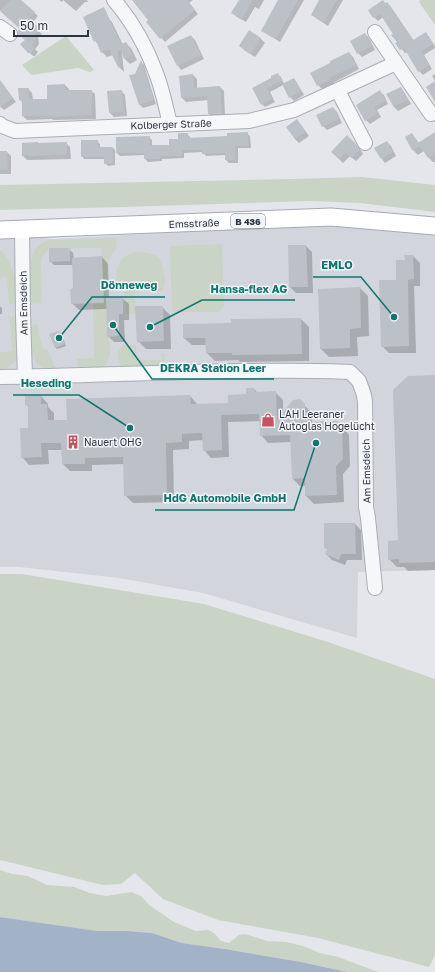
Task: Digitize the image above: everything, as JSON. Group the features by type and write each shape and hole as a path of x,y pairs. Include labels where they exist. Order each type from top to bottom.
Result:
{"main road":[{"name":"Emsstraße","path":"0,230 331,217 435,226"}],"street":[{"path":"114,0 138,34 157,74 170,124"},
{"path":"375,32 431,114"},
{"name":"Kolberger Straße","path":"0,124 14,131 249,121 294,110 396,63"},
{"path":"338,91 365,143"},
{"name":"Am Emsdeich","path":"22,229 25,377"},
{"name":"Am Emsdeich","path":"0,377 319,370 350,372 360,381 365,402 366,507 375,588"}],"shaded area":[{"path":"330,224 435,234 435,570 358,572 357,638 203,593 119,578 19,567 0,567 0,232 53,239"}],"green space":[{"path":"420,0 435,0 435,25 419,2"},
{"path":"66,36 94,70 90,72 78,68 31,75 22,65"},
{"path":"362,177 435,185 435,212 360,203 311,201 0,210 0,185"},
{"path":"116,238 117,247 108,261 107,272 106,297 107,336 109,337 110,346 109,357 103,368 80,370 77,365 77,359 94,358 93,303 102,256 101,248 49,248 41,262 42,303 32,304 30,300 29,272 31,258 38,246 48,240"},
{"path":"222,244 224,306 218,312 172,312 170,246"},
{"path":"0,250 9,261 12,268 17,304 9,304 7,277 0,278"},
{"path":"134,252 152,254 160,259 165,282 163,291 155,292 154,284 140,285 140,292 135,293 136,314 126,314 124,291 116,290 117,272 123,258"},
{"path":"18,315 20,351 16,361 9,367 0,371 0,352 12,351 10,317"},
{"path":"34,324 37,324 39,336 44,349 47,349 55,367 53,370 42,367 35,360 31,345 30,333"},
{"path":"124,345 136,345 137,360 162,360 161,353 165,353 165,360 161,366 121,366 118,359 118,350"},
{"path":"0,574 22,574 204,604 328,642 435,679 435,955 429,967 318,938 218,920 163,899 135,873 121,884 103,885 0,860"},
{"path":"0,870 12,874 28,876 47,885 74,887 90,893 106,896 131,892 141,896 149,905 174,922 196,931 209,930 221,941 229,943 239,935 245,934 267,941 287,942 303,946 320,953 338,957 378,972 347,972 301,962 182,943 152,933 98,931 0,917"}],"water":[{"path":"0,917 98,931 152,933 182,943 301,962 347,972 0,972"}],"building":[{"path":"10,0 21,0 35,12 30,18 39,30 35,34 36,40 32,45 35,48 31,53 28,53 20,44 25,40 18,34 20,29 0,11"},
{"path":"132,0 187,0 195,10 160,39 146,22 148,20"},
{"path":"239,0 253,0 242,19 231,13"},
{"path":"278,0 298,0 276,39 261,31"},
{"path":"319,0 337,0 324,22 311,15"},
{"path":"383,0 385,3 387,2 413,40 426,32 433,44 421,51 429,65 418,72 404,48 400,50 395,43 397,42 391,35 393,34 380,14 373,18 368,10"},
{"path":"104,7 121,44 126,42 133,55 124,59 121,50 118,51 119,69 109,49 101,53 96,41 94,42 83,17"},
{"path":"249,30 261,38 251,54 239,46"},
{"path":"365,33 372,46 357,54 350,41"},
{"path":"191,35 201,55 177,66 167,46"},
{"path":"349,52 356,65 329,78 330,80 317,86 310,73"},
{"path":"141,60 154,100 139,105 129,75 135,74"},
{"path":"278,73 282,81 267,88 272,99 261,105 252,88"},
{"path":"193,74 194,88 220,86 222,114 208,114 207,96 181,98 179,76"},
{"path":"294,78 301,91 289,98 282,84"},
{"path":"0,80 13,98 0,107"},
{"path":"435,81 435,102 426,87"},
{"path":"65,84 65,90 92,90 92,115 48,117 22,116 22,100 19,100 18,88 29,88 29,99 47,99 47,85"},
{"path":"401,87 408,100 394,107 386,94"},
{"path":"122,90 124,112 109,113 107,91"},
{"path":"380,90 386,101 374,107 378,113 365,121 356,105"},
{"path":"333,107 339,119 322,127 316,115"},
{"path":"297,119 305,132 295,139 286,127"},
{"path":"248,132 248,146 235,146 236,160 225,160 225,153 202,154 202,150 182,150 182,156 160,156 160,159 144,159 144,153 116,153 116,137 150,136 150,145 169,145 169,139 178,139 178,133 188,133 188,138 227,136 227,133"},
{"path":"435,132 435,153 428,158 420,146 412,150 405,137 412,133 418,143"},
{"path":"347,135 360,150 351,158 346,153 339,159 331,152"},
{"path":"81,140 98,140 98,147 113,147 113,163 104,164 104,157 81,157"},
{"path":"387,141 393,152 381,159 374,148"},
{"path":"67,142 67,155 22,156 22,143"},
{"path":"0,151 7,151 8,170 0,170"},
{"path":"288,245 306,245 308,287 289,287"},
{"path":"49,248 70,248 70,261 49,262"},
{"path":"404,255 413,255 414,279 408,280 409,346 381,347 379,280 396,280 396,260 405,260"},
{"path":"102,256 104,303 71,304 70,289 73,288 72,258"},
{"path":"360,287 361,328 350,329 350,348 320,349 318,289"},
{"path":"106,297 123,297 123,314 119,314 119,336 107,337"},
{"path":"135,306 163,306 164,341 137,342"},
{"path":"301,318 302,354 232,355 232,353 206,353 205,338 183,338 183,324 231,323 231,319"},
{"path":"59,331 65,344 55,348 49,334"},
{"path":"435,375 435,562 399,563 399,559 388,560 388,541 398,540 393,390 408,376"},
{"path":"246,388 254,388 255,392 276,391 277,420 293,400 300,399 305,404 305,417 310,422 337,421 342,427 343,459 336,466 337,495 305,496 305,478 292,479 290,435 260,436 259,414 221,415 222,450 203,451 202,433 182,434 182,442 166,443 167,495 124,496 123,457 85,458 85,464 62,464 61,443 41,443 42,457 21,458 20,428 28,428 28,405 25,405 25,396 41,395 41,404 47,404 48,420 67,420 66,399 190,395 191,404 228,403 228,395 246,394"},
{"path":"324,523 355,523 356,554 341,554 339,560 325,554 327,549 324,548"}],"place":[{"name":"EMLO","path":"394,317"},
{"name":"DEKRA Station Leer","path":"113,325"},
{"name":"Hansa-flex AG","path":"150,327"},
{"name":"Dönneweg","path":"59,338"},
{"name":"LAH Leeraner Autoglas Hogelücht","path":"268,420"},
{"name":"Heseding","path":"130,428"},
{"name":"Nauert OHG","path":"73,442"},
{"name":"HdG Automobile GmbH","path":"316,443"}]}
